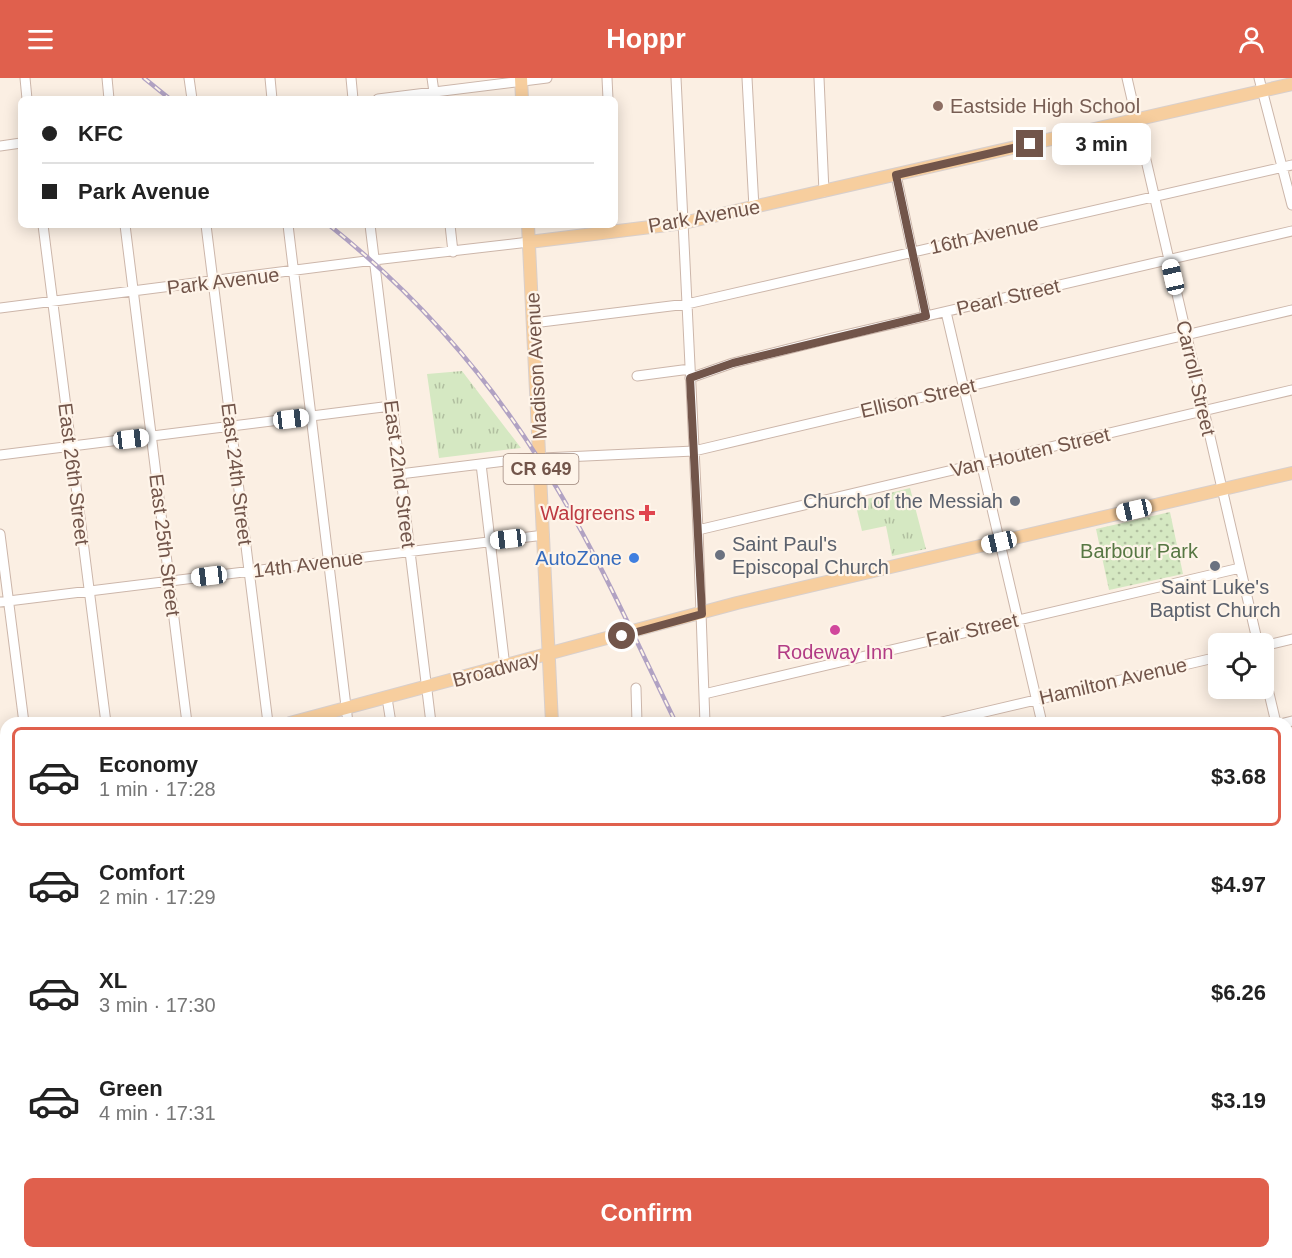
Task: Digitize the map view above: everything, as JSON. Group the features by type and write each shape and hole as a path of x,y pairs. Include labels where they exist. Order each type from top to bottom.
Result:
{"main road":[{"path":"521,80 522,96"},
{"name":"Park Avenue","path":"618,228 683,223 754,208 1292,84"},
{"name":"Madison Avenue","path":"528,228 552,717"},
{"name":"Park Avenue","path":"529,242 614,228"},
{"name":"Broadway","path":"312,717 738,603 1292,473"}],"street":[{"path":"24,78 27,96"},
{"path":"107,78 109,96"},
{"path":"189,78 192,96"},
{"path":"270,78 272,96"},
{"path":"351,78 353,96"},
{"path":"432,78 434,96 521,80 548,78"},
{"path":"607,78 608,96"},
{"path":"676,78 702,614 705,717"},
{"path":"747,78 754,208"},
{"path":"819,78 824,192"},
{"name":"Carroll Street","path":"1127,78 1255,633"},
{"path":"1259,78 1287,166 1292,205"},
{"path":"0,146 18,143"},
{"name":"16th Avenue","path":"533,323 687,304 1287,166"},
{"path":"896,175 926,316"},
{"name":"East 26th Street","path":"43,228 105,717"},
{"name":"East 25th Street","path":"124,228 186,717"},
{"name":"East 24th Street","path":"207,228 267,717"},
{"path":"288,228 347,717"},
{"name":"East 22nd Street","path":"370,228 430,717"},
{"path":"450,228 453,252"},
{"name":"Pearl Street","path":"637,376 690,374 926,316 1292,231"},
{"name":"Park Avenue","path":"0,308 529,242"},
{"name":"Ellison Street","path":"400,474 541,458 694,451 1292,310"},
{"path":"946,312 1040,717"},
{"name":"Van Houten Street","path":"698,530 1292,390"},
{"path":"0,455 392,406"},
{"path":"481,464 505,667"},
{"path":"0,534 4,601 23,717"},
{"name":"14th Avenue","path":"4,601 544,535"},
{"name":"Fair Street","path":"704,694 1240,568"},
{"path":"1274,643 1292,639"},
{"name":"Hamilton Avenue","path":"964,717 1208,659"},
{"path":"636,688 637,717"},
{"path":"387,698 390,717"},
{"path":"1270,699 1275,717"}],"green space":[{"path":"462,371 521,448 439,458 427,374"},
{"path":"910,488 926,549 892,556 886,526 862,531 855,502"},
{"name":"Barbour Park","path":"1170,512 1183,574 1109,590 1096,529"}],"railway":[{"path":"144,78 166,96"},
{"path":"333,228 418,305 470,364 518,427 578,524 673,717"}],"place":[{"name":"Eastside High School","path":"938,106"},
{"name":"Church of the Messiah","path":"1015,501"},
{"name":"Walgreens","path":"647,513"},
{"name":"Saint Paul's Episcopal Church","path":"720,555"},
{"name":"AutoZone","path":"634,558"},
{"name":"Saint Luke's Baptist Church","path":"1215,566"},
{"name":"Rodeway Inn","path":"835,630"}],"route":[{"path":"622,636 702,614 690,378 733,363 926,316 896,175 1030,144"}]}
